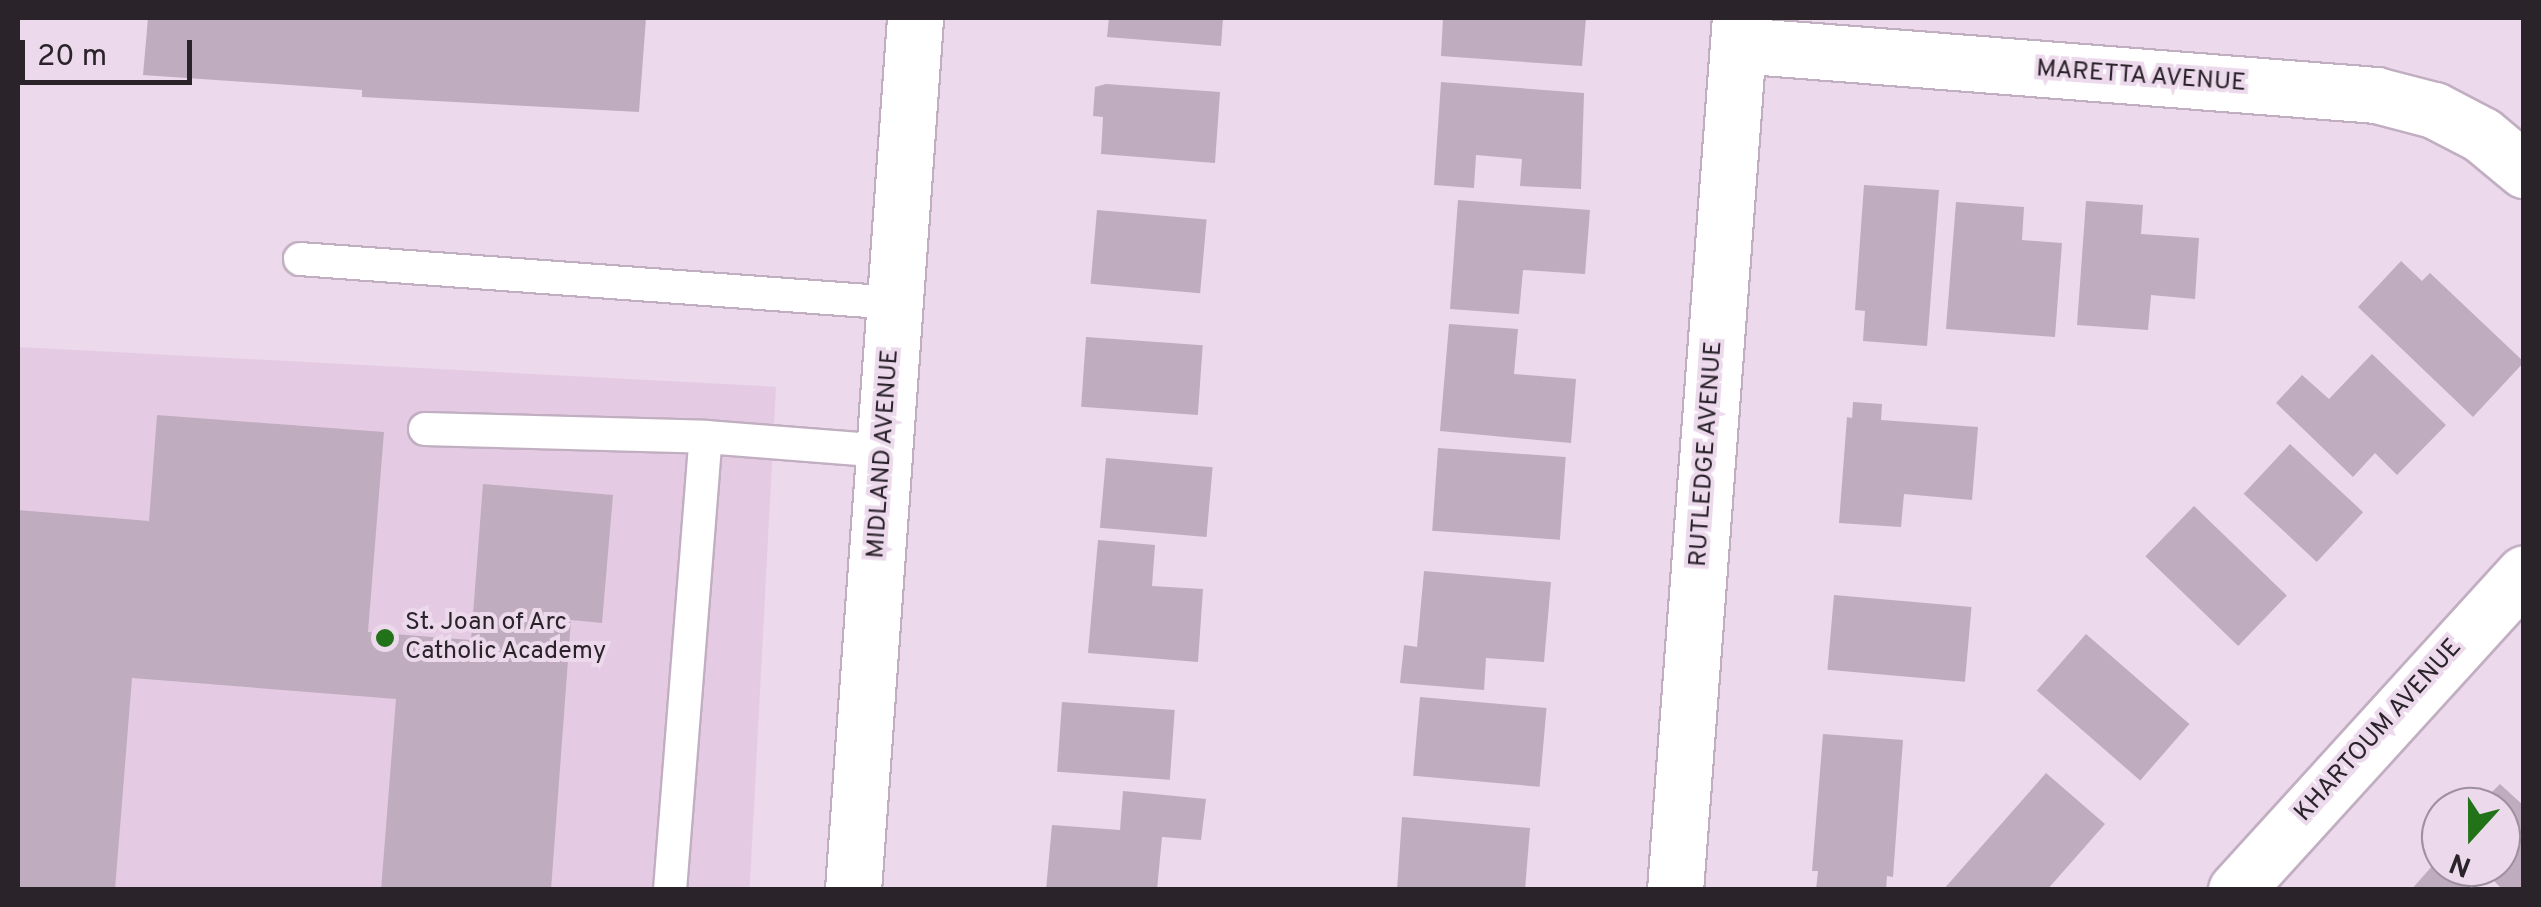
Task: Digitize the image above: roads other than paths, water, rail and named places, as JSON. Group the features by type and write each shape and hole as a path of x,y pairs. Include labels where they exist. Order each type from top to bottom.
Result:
{"street":[{"name":"MIDLAND AVENUE","path":"853,890 915,18"},
{"name":"MARETTA AVENUE","path":"1739,31 2376,95 2434,110 2482,134 2524,170"},
{"name":"RUTLEDGE AVENUE","path":"1675,890 1739,31"},
{"name":"KHARTOUM AVENUE","path":"2236,890 2524,574"}],"lane":[{"path":"300,259 895,303"},
{"path":"425,429 706,437 884,451"},
{"path":"670,890 706,437"}],"place":[{"name":"St. Joan of Arc Catholic Academy","path":"385,638"}]}
